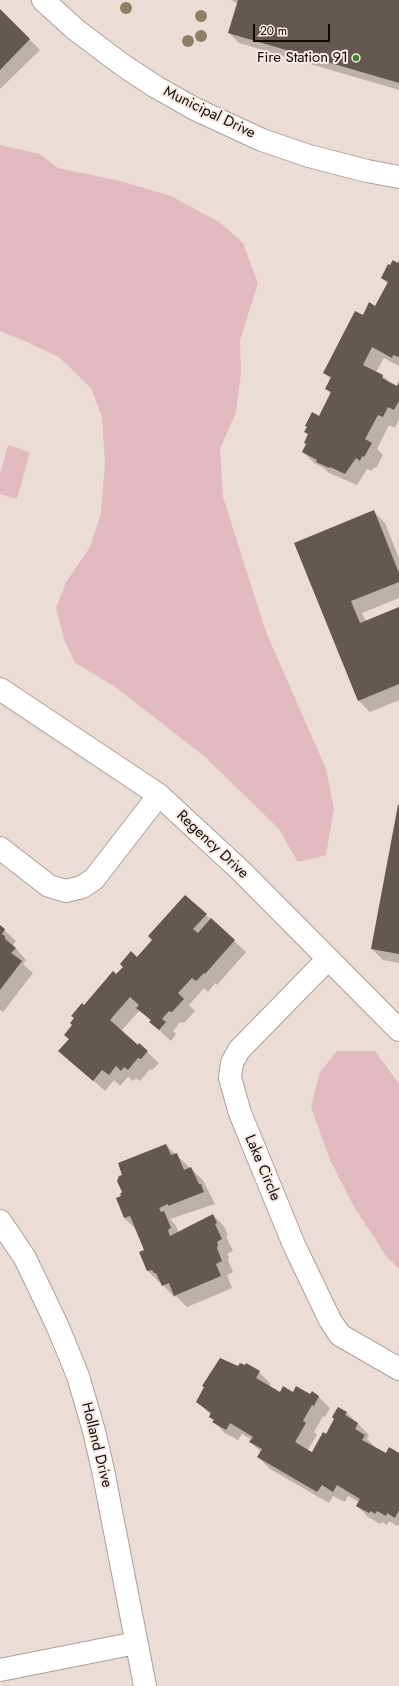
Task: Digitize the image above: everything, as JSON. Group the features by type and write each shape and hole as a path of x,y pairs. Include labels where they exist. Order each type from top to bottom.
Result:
{"street":[{"name":"Municipal Drive","path":"43,0 76,30 124,66 156,87 195,109 262,140 308,156 367,171 399,177"},
{"name":"Regency Drive","path":"0,689 159,795 240,870 399,1030"},
{"path":"0,848 49,886 66,890 82,887 94,879 159,795"},
{"name":"Lake Circle","path":"328,959 239,1050 232,1063 230,1078 240,1113 294,1245 330,1320 340,1335 399,1369"},
{"name":"Holland Drive","path":"0,1221 25,1258 57,1325 78,1376 94,1431 103,1470 145,1686"},
{"path":"0,1670 136,1643"}],"shaded area":[{"path":"0,145 40,154 58,168 120,181 171,196 219,222 243,243 258,283 240,340 241,373 236,412 220,449 223,497 266,632 326,769 334,809 326,855 298,862 279,829 204,756 114,686 75,663 64,639 56,608 66,582 90,547 101,513 105,463 102,417 91,388 60,358 0,331"},
{"path":"8,445 30,452 17,499 0,494 0,474"},
{"path":"337,1051 375,1051 399,1084 399,1269 387,1257 354,1207 330,1160 311,1107 320,1072"}],"building":[{"name":"Fire Station 91","path":"238,0 399,0 399,83 228,33"},
{"path":"0,9 30,39 0,70"},
{"path":"393,260 398,263 399,260 399,357 393,355 392,358 372,347 363,365 383,375 382,378 397,386 399,382 399,401 394,410 388,407 383,417 378,415 365,439 372,443 364,457 362,456 360,461 356,458 345,474 316,462 317,460 302,452 306,444 304,443 308,434 304,432 307,427 305,426 312,412 319,416 331,392 325,389 331,377 323,373 355,311 363,315 369,302 375,306 388,282 381,278 388,264 390,265"},
{"path":"374,510 399,573 399,582 351,601 360,623 399,607 399,684 358,701 294,543"},
{"path":"399,805 399,954 371,949"},
{"path":"185,895 207,914 193,929 198,933 211,918 235,940 205,974 204,973 196,981 192,978 178,993 184,999 172,1012 169,1011 162,1019 166,1022 159,1030 149,1022 151,1020 136,1008 139,1005 130,997 110,1020 138,1045 139,1043 148,1051 141,1059 138,1058 128,1070 124,1067 121,1071 116,1066 109,1075 102,1070 93,1081 58,1051 69,1039 64,1035 72,1025 70,1023 74,1018 71,1016 82,1003 84,1005 113,971 116,974 123,967 120,964 131,951 137,957 152,940 148,936"},
{"path":"0,925 5,929 2,934 5,936 5,939 16,948 11,953 22,961 0,990"},
{"path":"166,1144 171,1155 177,1153 184,1170 191,1167 204,1192 159,1208 161,1212 164,1211 171,1228 168,1230 170,1236 213,1214 217,1223 215,1224 222,1239 217,1242 217,1248 222,1261 216,1264 221,1276 174,1296 169,1283 162,1286 156,1273 152,1270 147,1271 139,1252 144,1250 130,1216 124,1218 116,1198 121,1196 120,1194 122,1192 117,1181 119,1176 122,1175 118,1163"},
{"path":"220,1358 238,1366 240,1363 245,1365 246,1363 260,1371 256,1378 280,1392 283,1386 293,1392 296,1386 310,1394 312,1391 319,1396 314,1406 312,1405 304,1419 303,1421 306,1423 295,1442 310,1451 312,1452 323,1432 326,1434 334,1419 332,1417 338,1407 347,1412 345,1415 358,1423 355,1429 365,1435 362,1440 386,1453 389,1447 399,1453 399,1510 395,1518 387,1513 386,1516 377,1511 375,1514 371,1511 369,1513 356,1506 360,1499 337,1485 333,1492 322,1485 317,1492 257,1457 262,1449 249,1442 253,1437 230,1423 226,1430 212,1422 214,1420 209,1417 211,1413 196,1402 204,1387 202,1386"}],"place":[{"name":"Fire Station 91","path":"356,58"}]}
